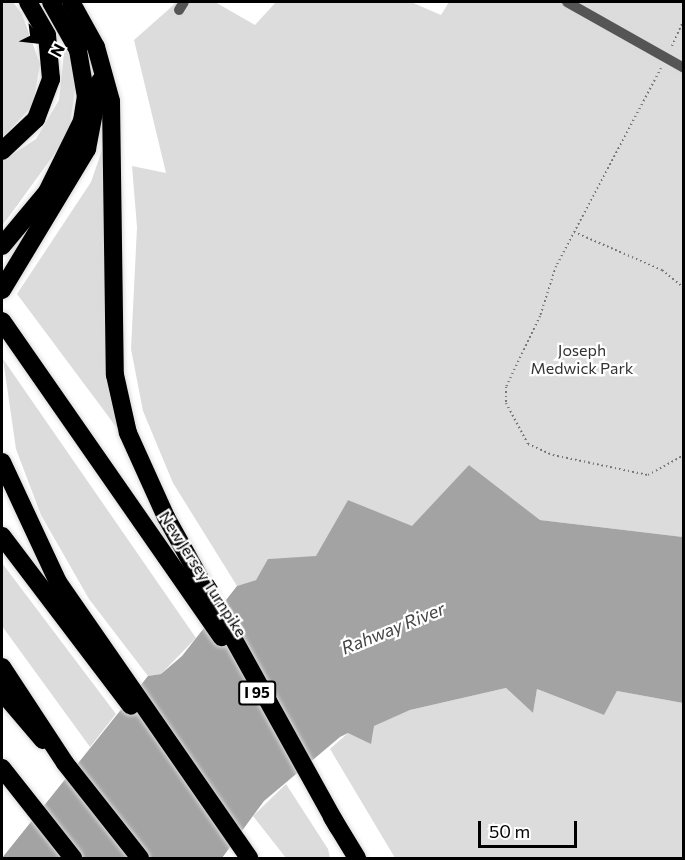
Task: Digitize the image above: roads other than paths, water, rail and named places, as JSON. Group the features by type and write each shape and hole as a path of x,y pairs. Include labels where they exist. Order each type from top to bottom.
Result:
{"highway":[{"path":"2,151 36,119 51,79 47,35 28,2"},
{"path":"2,246 47,192 82,121 86,97 78,50 51,2"},
{"path":"71,2 96,47 114,130 119,394 138,460 338,826"},
{"path":"2,290 87,149 100,98 96,47"},
{"name":"New Jersey Turnpike","path":"2,321 172,562 357,858"},
{"path":"2,462 39,549 93,645"},
{"path":"2,536 93,645 247,858"},
{"path":"2,667 29,715 140,858"},
{"path":"2,692 29,715"},
{"path":"2,768 73,858"}],"street":[{"path":"567,2 684,68"}],"water":[{"name":"Rahway River","path":"469,465 540,520 683,537 683,703 617,691 604,715 537,689 533,713 506,688 410,710 374,726 371,744 348,733 340,737 264,801 222,858 2,858 148,676 161,674 182,656 237,586 256,580 268,559 316,556 348,500 412,526"}],"park label":[{"name":"Joseph Medwick Park","path":"582,359"}]}
